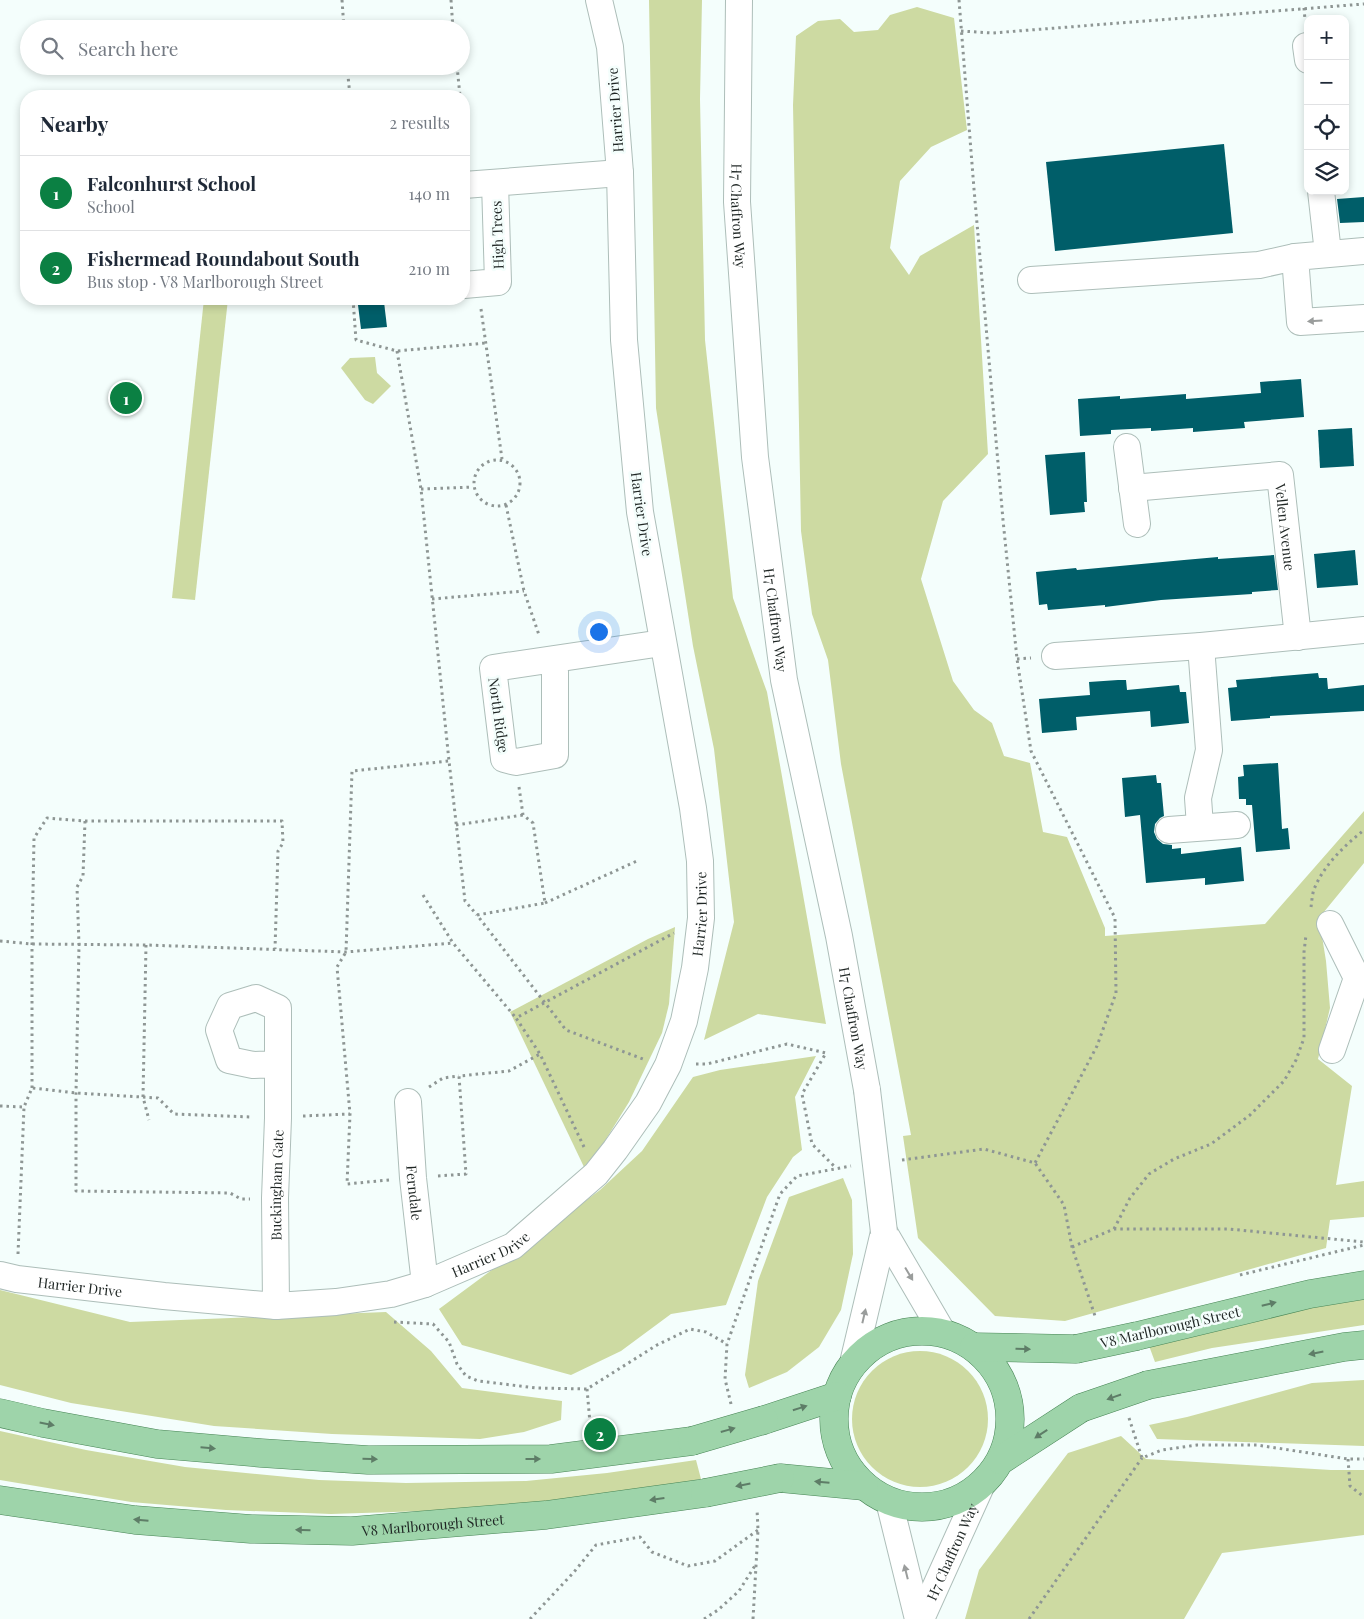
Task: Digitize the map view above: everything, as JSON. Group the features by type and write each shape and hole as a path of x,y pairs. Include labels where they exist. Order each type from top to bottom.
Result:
{"main road":[{"name":"V8 Marlborough Street","path":"974,1347 1076,1349 1310,1294 1364,1285"},
{"path":"1001,1460 1009,1436 1011,1411 1005,1386 993,1364 974,1347 960,1339 944,1333 919,1330 894,1335 872,1346 854,1363 843,1379 837,1396 834,1420 838,1445 848,1467 864,1486 889,1501 913,1507 938,1506 962,1499 982,1484 1001,1460 1081,1408 1148,1385 1344,1347 1364,1346"},
{"path":"0,1413 43,1424 157,1444 261,1453 368,1460 551,1459 692,1441 837,1396"},
{"name":"V8 Marlborough Street","path":"0,1500 14,1504 135,1520 250,1529 352,1531 546,1515 705,1493 780,1478 864,1486"}],"street":[{"name":"Harrier Drive","path":"8,1277 164,1296 276,1306 336,1302 392,1294 425,1284 513,1246 596,1174 648,1103 668,1065 684,1021 695,968 701,918 700,860 693,808 640,512 624,340 620,174 610,47 599,0"},
{"name":"H7 Chaffron Way","path":"739,0 736,202 755,457 784,680 839,936 867,1090 884,1232 854,1363"},
{"name":"High Trees","path":"470,185 620,174"},
{"name":"High Trees","path":"471,285 498,282 496,183"},
{"path":"1321,195 1328,253"},
{"path":"1031,280 1258,265 1295,257 1364,251"},
{"path":"1295,257 1300,322 1364,318"},
{"path":"1127,448 1137,524"},
{"name":"Vellen Avenue","path":"1132,488 1280,475 1298,637"},
{"path":"1055,656 1201,646 1364,630"},
{"name":"North Ridge","path":"551,659 555,755 516,762 504,759 493,668 551,659 662,642"},
{"path":"1200,826 1198,798 1209,750 1201,646"},
{"path":"1169,830 1200,826 1237,825"},
{"path":"1316,921 1361,978 1332,1050"},
{"name":"Buckingham Gate","path":"276,1306 277,1064"},
{"name":"Ferndale","path":"408,1102 413,1178 425,1284"},
{"name":"H7 Chaffron Way","path":"884,1232 944,1333"},
{"name":"H7 Chaffron Way","path":"920,1619 982,1484"},
{"name":"H7 Chaffron Way","path":"889,1501 920,1619"}],"path":[{"path":"342,0 343,20"},
{"path":"450,0 453,20"},
{"path":"895,1160 984,1148 1035,1163 1097,1046 1116,993 1115,918 1031,751 1029,742 1014,629 959,0"},
{"path":"961,31 992,33 1364,4"},
{"path":"348,75 349,90"},
{"path":"458,75 459,90"},
{"path":"471,285 486,343 502,459"},
{"path":"353,305 356,340 397,351 486,343"},
{"path":"397,351 421,489 465,900 566,1030 648,1061 668,1065 707,1064 787,1044 826,1053 802,1094 812,1144 836,1168"},
{"path":"502,459 517,470 520,480 517,495 506,505 494,506 483,502 477,496 473,487 474,478 479,467 488,460 502,459"},
{"path":"421,489 473,487"},
{"path":"506,505 524,591 551,659"},
{"path":"432,599 524,591"},
{"path":"449,761 352,771 346,952 338,967 350,1114 347,1184 466,1174 458,1076"},
{"path":"516,762 523,815 533,823 545,903"},
{"path":"456,824 523,815"},
{"path":"8,1277 24,1107 32,1088 34,838 48,818 85,821 282,821 283,843 278,851 275,949"},
{"path":"85,821 83,876 77,887 79,945 76,1191 230,1193 241,1199 275,1198"},
{"path":"1114,1229 1130,1198 1149,1174 1174,1159 1211,1144 1250,1116 1284,1081 1296,1060 1304,1038 1304,952 1316,921 1314,888 1328,865 1348,843 1364,830"},
{"path":"477,915 545,903 637,862"},
{"path":"423,895 453,943 516,1018 540,1054 596,1174"},
{"path":"516,1018 701,918"},
{"path":"0,941 32,944 146,945 346,952 453,943"},
{"path":"146,945 143,1096 149,1120"},
{"path":"408,1102 443,1078 510,1071 540,1054"},
{"path":"32,1088 76,1093 158,1098 174,1114 278,1118 350,1114"},
{"path":"0,1106 24,1107"},
{"path":"391,1322 434,1324 449,1342 457,1364 466,1376 478,1381 537,1388 587,1389 657,1345 690,1329 706,1332 727,1344 780,1194 797,1176 856,1166"},
{"path":"1072,1247 1114,1229 1229,1230 1364,1243"},
{"path":"1240,1275 1364,1243"},
{"path":"587,1389 590,1423"},
{"path":"1029,1619 1142,1458"},
{"path":"1348,1459 1350,1486 1364,1497"},
{"path":"530,1619 574,1572 596,1544 640,1537 652,1552 688,1566 715,1561 758,1530"},
{"path":"704,1619 718,1610 738,1591 757,1563"}],"green space":[{"path":"649,0 702,0 700,99 705,340 733,598 767,692 826,1024 758,1014 704,1040 734,922 714,749 693,646 656,408"},
{"path":"917,7 954,18 967,130 931,147 900,181 890,248 909,275 920,256 974,225 988,454 943,501 921,579 953,681 974,710 992,723 1004,756 1030,763 1043,832 1067,837 1105,928 1105,936 1265,924 1364,811 1364,863 1319,918 1326,961 1330,1008 1318,1059 1352,1086 1336,1185 1364,1181 1364,1217 1330,1220 1326,1248 1065,1321 995,1316 918,1238 903,1136 911,1135 841,764 828,660 812,614 801,531 793,105 796,36 818,21 840,19 854,32 878,30 890,15"},
{"path":"203,305 227,305 195,600 172,598"},
{"path":"375,357 377,373 391,386 373,404 365,400 341,368 350,358"},
{"path":"675,927 669,1004 662,1033 629,1102 603,1144 584,1167 510,1012 648,939"},
{"path":"816,1056 795,1097 802,1150 793,1157 767,1197 726,1305 671,1314 621,1351 571,1375 462,1345 439,1309 600,1190 642,1151 693,1077 720,1070"},
{"path":"843,1178 852,1200 853,1254 841,1310 819,1347 787,1372 749,1388 745,1375 758,1281 789,1197"},
{"path":"0,1290 130,1322 386,1312 431,1351 462,1388 562,1401 561,1420 524,1432 480,1439 332,1434 214,1426 71,1403 0,1385"},
{"path":"1364,1298 1364,1325 1212,1348 1155,1362 1148,1343 1304,1308"},
{"path":"920,1351 946,1356 958,1362 968,1371 977,1381 983,1393 988,1419 983,1445 977,1457 968,1467 958,1476 946,1482 920,1487 894,1482 882,1476 872,1467 863,1457 857,1445 852,1419 857,1393 863,1381 872,1371 882,1362 894,1356"},
{"path":"1364,1380 1364,1446 1157,1439 1149,1425 1187,1417 1312,1383"},
{"path":"0,1431 86,1450 185,1467 319,1480 406,1483 526,1481 607,1473 696,1460 701,1479 626,1494 529,1505 331,1514 226,1510 131,1502 0,1480"},
{"path":"1121,1436 1146,1459 1331,1470 1364,1470 1364,1535 1222,1553 1184,1619 965,1619 979,1570 1068,1453"}],"building":[{"path":"1224,144 1233,233 1055,251 1046,162"},
{"path":"1364,197 1364,222 1340,223 1337,199"},
{"path":"358,305 384,305 387,327 361,329"},
{"path":"1301,379 1304,417 1244,422 1245,428 1193,432 1193,428 1151,431 1151,428 1111,430 1111,434 1080,436 1078,399 1120,396 1120,399 1186,394 1186,399 1261,393 1260,382"},
{"path":"1352,428 1354,466 1320,468 1318,430"},
{"path":"1085,452 1087,502 1084,502 1085,512 1050,515 1045,455"},
{"path":"1355,550 1358,585 1317,588 1314,554"},
{"path":"1274,555 1278,590 1105,607 1105,605 1048,610 1047,604 1039,605 1036,572 1218,557 1218,559"},
{"path":"1318,673 1319,678 1327,678 1328,689 1364,685 1364,711 1270,716 1270,718 1231,721 1228,688 1237,687 1236,680"},
{"path":"1126,680 1127,690 1179,685 1180,692 1186,692 1189,723 1151,727 1150,711 1076,717 1077,730 1042,733 1039,699 1090,695 1089,682"},
{"path":"1278,763 1282,829 1288,828 1290,849 1256,852 1252,805 1246,805 1246,799 1239,799 1238,777 1244,776 1243,765"},
{"path":"1156,775 1157,783 1161,783 1164,816 1155,824 1154,832 1157,839 1163,844 1172,845 1172,849 1181,848 1181,854 1241,847 1244,881 1205,885 1205,878 1146,883 1140,815 1125,817 1122,778"}],"place":[{"name":"Falconhurst School","path":"126,398"},
{"name":"Fishermead Roundabout South","path":"600,1434"}]}
